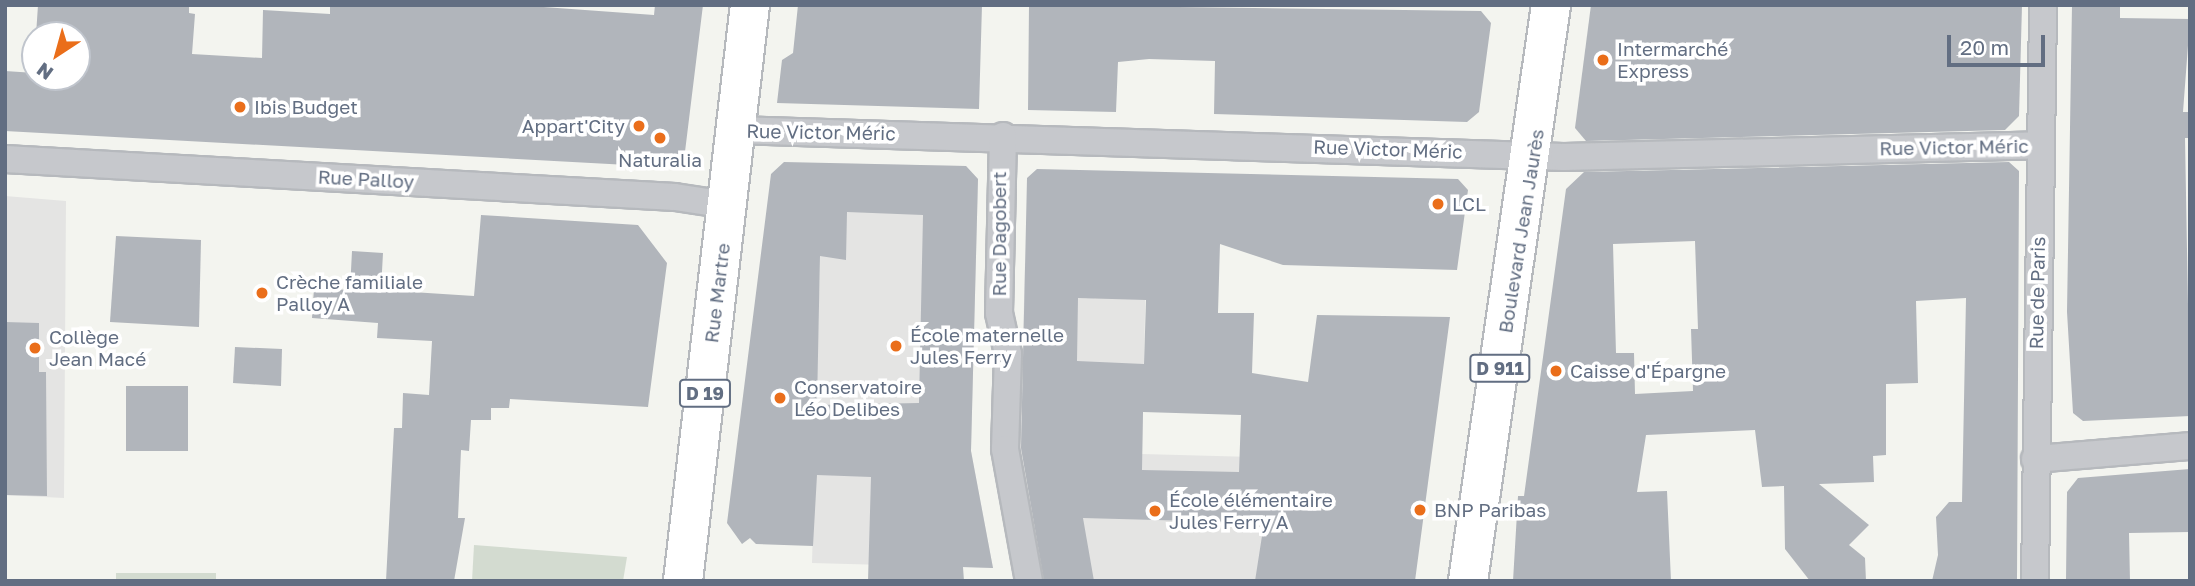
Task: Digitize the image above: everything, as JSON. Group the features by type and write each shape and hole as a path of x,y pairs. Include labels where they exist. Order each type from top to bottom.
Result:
{"main road":[{"name":"Rue Martre","path":"683,581 750,5"},
{"name":"Boulevard Jean Jaurès","path":"1468,581 1533,155 1551,5"}],"street":[{"name":"Rue de Paris","path":"2035,581 2043,5"},
{"name":"Rue Victor Méric","path":"736,130 1003,136 1533,155 2039,145"},
{"name":"Rue Dagobert","path":"1003,136 999,313 1008,354 1004,449 1029,581"},
{"name":"Rue Palloy","path":"5,159 676,197 727,205"},
{"path":"2035,459 2190,446"}],"shaded area":[{"name":"École maternelle Jules Ferry","path":"813,163 966,166 978,179 971,451 993,568 812,563 820,259"},
{"name":"Collège Jean Macé","path":"5,196 66,201 64,498 5,495"},
{"path":"1025,263 1146,266 1142,454 1286,458 1269,581 1044,581 1020,450"},
{"path":"474,545 627,557 623,581 472,581"},
{"path":"116,573 216,573 216,581 116,581"}],"building":[{"path":"38,5 189,5 189,13 195,14 192,54 262,58 263,10 330,14 330,5 516,5 654,15 655,5 703,5 683,168 5,131 5,71 21,72 21,91 91,91 91,21 37,21"},
{"path":"798,5 982,5 979,109 777,103 782,60 793,53"},
{"path":"1029,5 1481,11 1491,23 1479,112 1467,122 1214,114 1215,61 1149,59 1118,62 1116,112 1028,110"},
{"path":"1591,5 2022,5 2019,116 2005,130 1586,141 1575,128"},
{"path":"2072,5 2120,5 2120,18 2190,19 2183,112 2190,112 2190,138 2185,138 2190,416 2083,421 2073,413 2067,312"},
{"name":"École maternelle Jules Ferry","path":"784,162 966,166 978,179 971,451 993,568 963,567 964,581 868,581 871,477 817,475 813,546 756,544 750,538 742,544 727,523 771,174","holes":["847,212 923,215 919,403 817,405 820,256 846,260"]},
{"path":"2009,162 2019,171 2017,581 1932,581 1938,555 1936,517 1949,502 1962,502 1966,298 1916,301 1918,383 1886,384 1886,455 1873,456 1874,482 1819,484 1869,525 1849,545 1865,558 1866,581 1810,581 1785,549 1784,486 1762,487 1755,430 1646,435 1637,492 1667,491 1671,581 1513,581 1518,496 1524,496 1566,189 1584,172","holes":["1695,241 1698,329 1691,329 1693,391 1635,394 1634,353 1616,353 1613,244"]},
{"path":"1037,169 1458,179 1468,190 1457,270 1283,265 1220,244 1218,313 1254,313 1252,373 1308,382 1317,315 1450,317 1415,581 1255,581 1264,523 1083,518 1094,581 1044,581 1021,448 1027,178","holes":["1078,298 1146,300 1144,364 1077,361","1143,412 1241,415 1239,472 1142,470"]},
{"path":"481,215 638,225 667,263 648,407 510,399 509,408 491,408 491,420 471,420 469,451 461,450 458,518 465,518 454,581 386,581 394,428 402,428 403,393 429,395 432,341 377,338 378,323 312,318 314,288 350,290 352,251 383,253 381,290 474,296"},
{"path":"116,236 201,240 199,327 110,322"},
{"path":"5,322 39,323 39,372 46,372 47,496 5,495"},
{"path":"235,347 282,349 281,386 233,383"},
{"path":"126,386 188,386 188,451 126,451"},
{"path":"2190,469 2190,532 2129,533 2130,581 2066,581 2067,492 2078,478"}],"place":[{"name":"Intermarché Express","path":"1603,60"},
{"name":"Ibis Budget","path":"240,107"},
{"name":"Appart'City","path":"639,126"},
{"name":"Naturalia","path":"660,138"},
{"name":"LCL","path":"1438,204"},
{"name":"Crèche familiale Palloy A","path":"262,293"},
{"name":"École maternelle Jules Ferry","path":"896,346"},
{"name":"Collège Jean Macé","path":"35,348"},
{"name":"Caisse d'Épargne","path":"1556,371"},
{"name":"Conservatoire Léo Delibes","path":"780,398"},
{"name":"BNP Paribas","path":"1420,510"},
{"name":"École élémentaire Jules Ferry A","path":"1155,511"}]}
